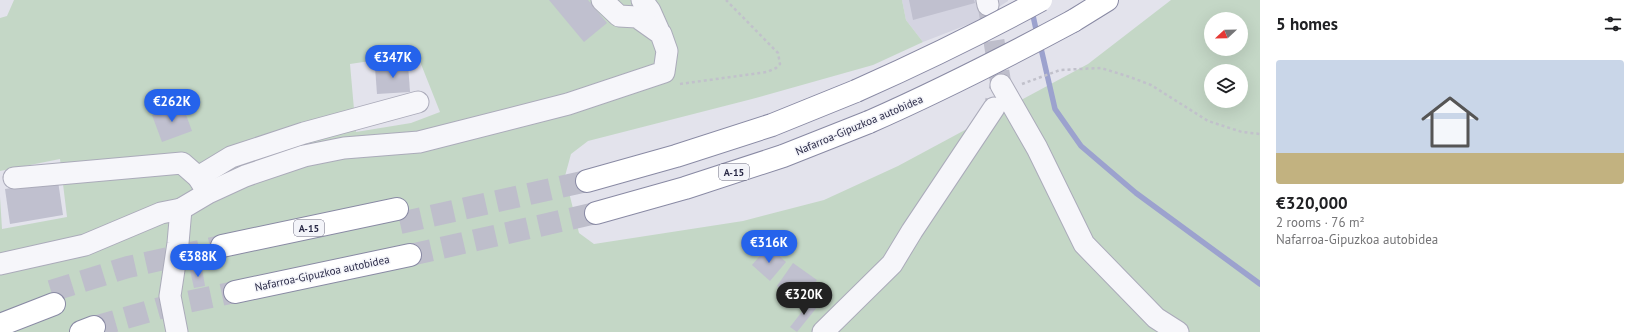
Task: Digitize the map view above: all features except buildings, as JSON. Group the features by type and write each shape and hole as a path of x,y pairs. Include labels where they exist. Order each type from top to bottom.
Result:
{"highway":[{"path":"585,174 676,156 772,125 856,91 923,61 990,28 1041,0"},
{"name":"Nafarroa-Gipuzkoa autobidea","path":"596,213 685,188 783,156 869,122 965,78 1073,21 1107,0"},
{"name":"A-15","path":"223,253 399,216"},
{"name":"Nafarroa-Gipuzkoa autobidea","path":"235,292 410,255"},
{"path":"0,309 53,298 0,325"}],"street":[{"path":"602,0 619,16 637,17 661,34"},
{"path":"203,185 245,176 304,156 344,148 419,142 575,102 664,72 667,51 650,11 642,0"},
{"path":"1001,85 1037,148 1084,244 1156,318 1178,332"},
{"path":"0,264 85,245 161,213 181,209 231,157 304,133 418,102"},
{"path":"822,332 892,264 912,231 994,108"},
{"path":"14,178 182,163 203,185"},
{"path":"177,332 170,296 178,243 181,209"}],"path":[{"path":"676,84 767,72 776,68 780,64 778,53 726,0"},
{"path":"1001,85 1012,88 1060,70 1101,68 1151,85 1208,121 1242,132 1260,134"}],"shaded area":[{"path":"902,0 1008,1 977,21 923,42 906,20"}],"green space":[{"path":"14,0 902,0 906,20 923,42 873,65 752,99 588,141 571,154 565,176 579,233 594,244 743,221 824,200 898,166 1088,64 1171,0 1260,0 1260,332 0,332 0,197 2,229 67,217 60,159 0,171 0,18 7,16","holes":["417,54 440,112 411,123 356,132 350,64"]}],"waterway":[{"path":"1032,11 1037,34"},
{"path":"1040,44 1055,109 1081,146 1136,193 1260,284"}],"tunnel":[{"path":"989,10 1001,85 995,103"},
{"path":"400,223 587,181"},
{"path":"410,255 596,213"},
{"path":"51,291 128,267 222,246"},
{"path":"94,327 164,307 235,292"}]}
